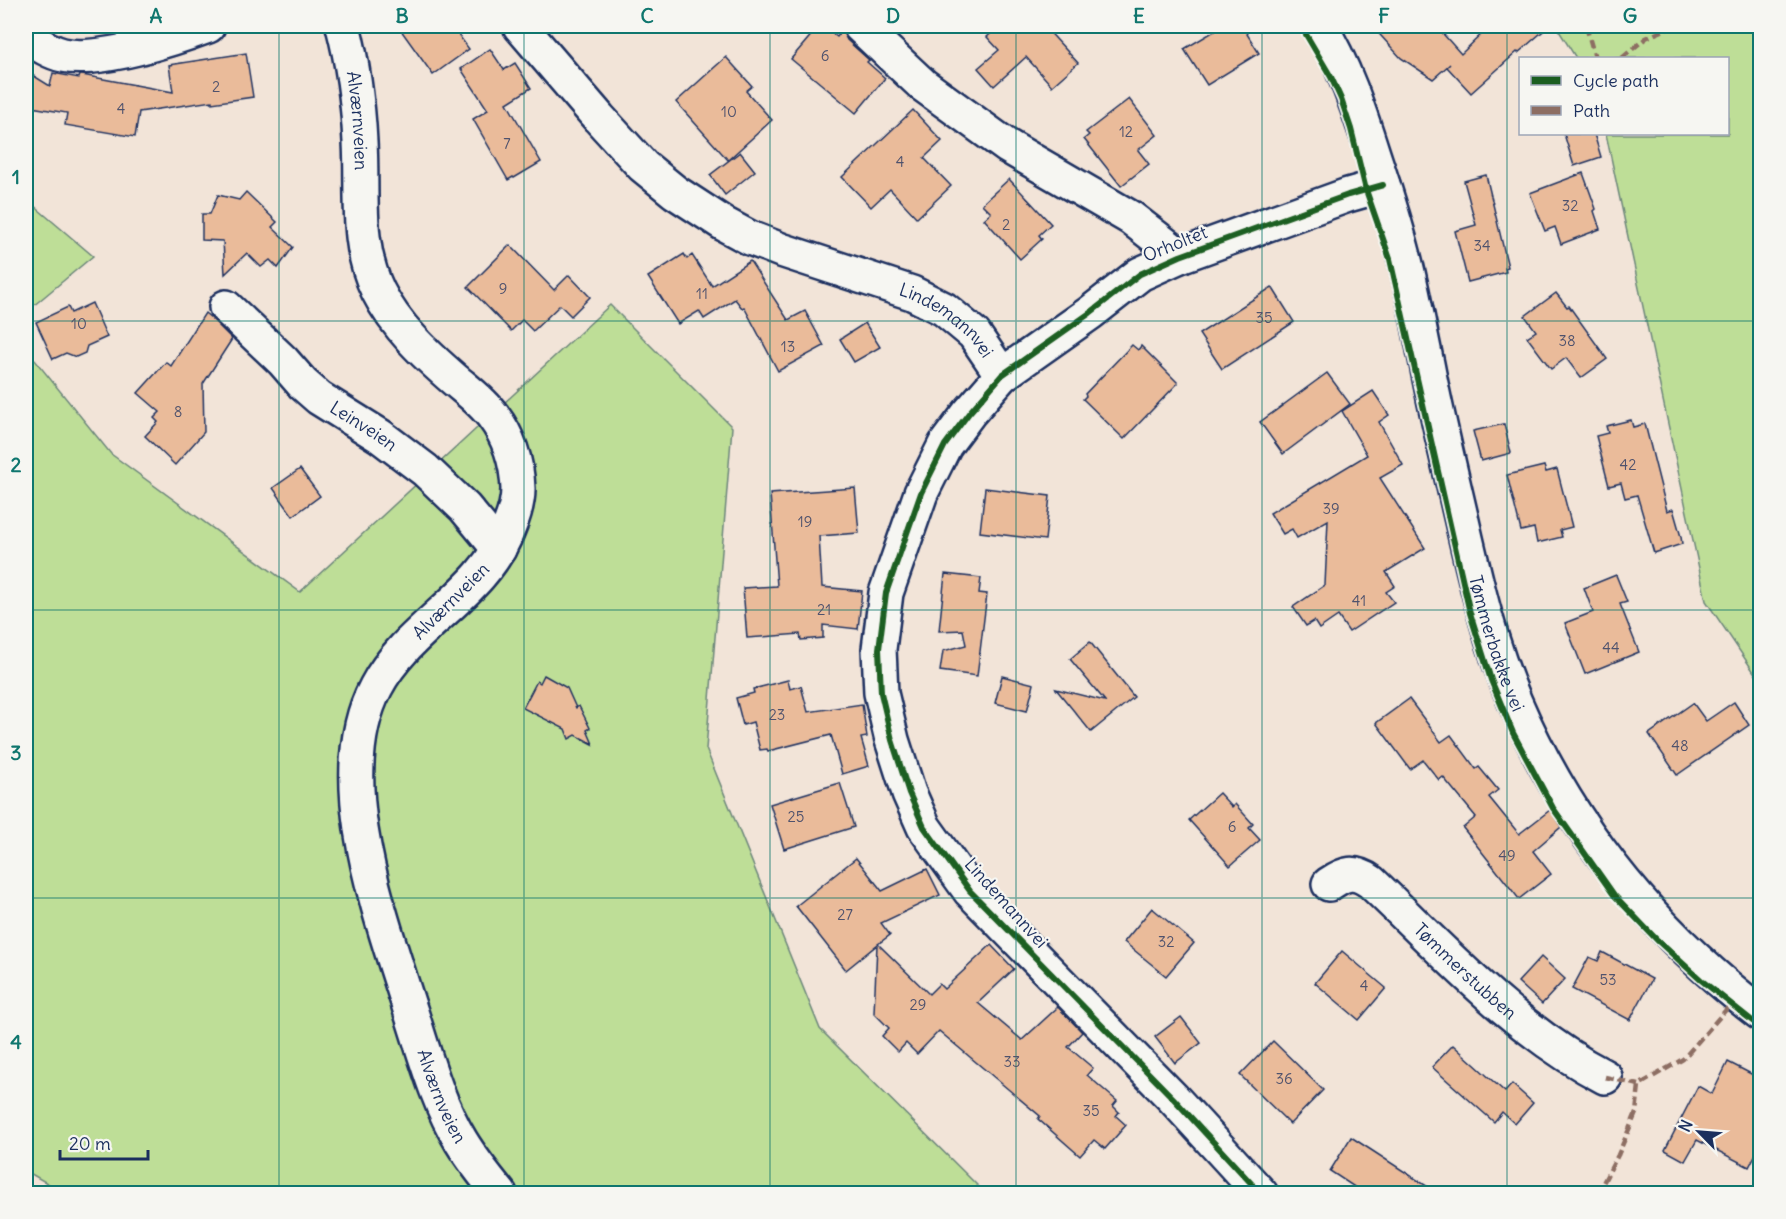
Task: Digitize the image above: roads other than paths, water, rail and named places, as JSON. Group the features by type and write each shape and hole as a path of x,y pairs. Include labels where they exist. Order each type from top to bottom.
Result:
{"street":[{"path":"26,36 45,48 63,55 89,56 121,52 208,26"},
{"name":"Alværnveien","path":"343,26 355,82 360,145 363,240 372,276 386,306 405,332 495,418 506,437 516,466 518,494 514,516 500,549 471,586 416,635 380,680 364,716 359,740 357,778 362,838 367,864 382,920 431,1072 446,1112 461,1141 500,1194"},
{"name":"Lindemannvei","path":"520,26 643,166 675,192 750,238 912,293 944,309 974,334 1002,375 945,445 921,493 886,593 879,649 881,693 892,740 909,793 924,827 970,891 1173,1098 1261,1194"},
{"name":"Orholtet","path":"860,26 923,85 1007,146 1131,218 1180,256"},
{"name":"Tømmerbakke vei","path":"1320,26 1330,43 1360,111 1383,185 1410,279 1431,385 1482,610 1514,700 1552,779 1574,816 1626,886 1678,942 1761,1012"},
{"name":"Orholtet","path":"1002,375 1090,313 1140,274 1180,256 1348,195 1383,185"},
{"name":"Leinveien","path":"226,307 319,398 380,436 425,470 465,508 500,549"},
{"name":"Tømmerstubben","path":"1329,884 1339,877 1361,875 1508,1012 1538,1035 1605,1077"}]}
